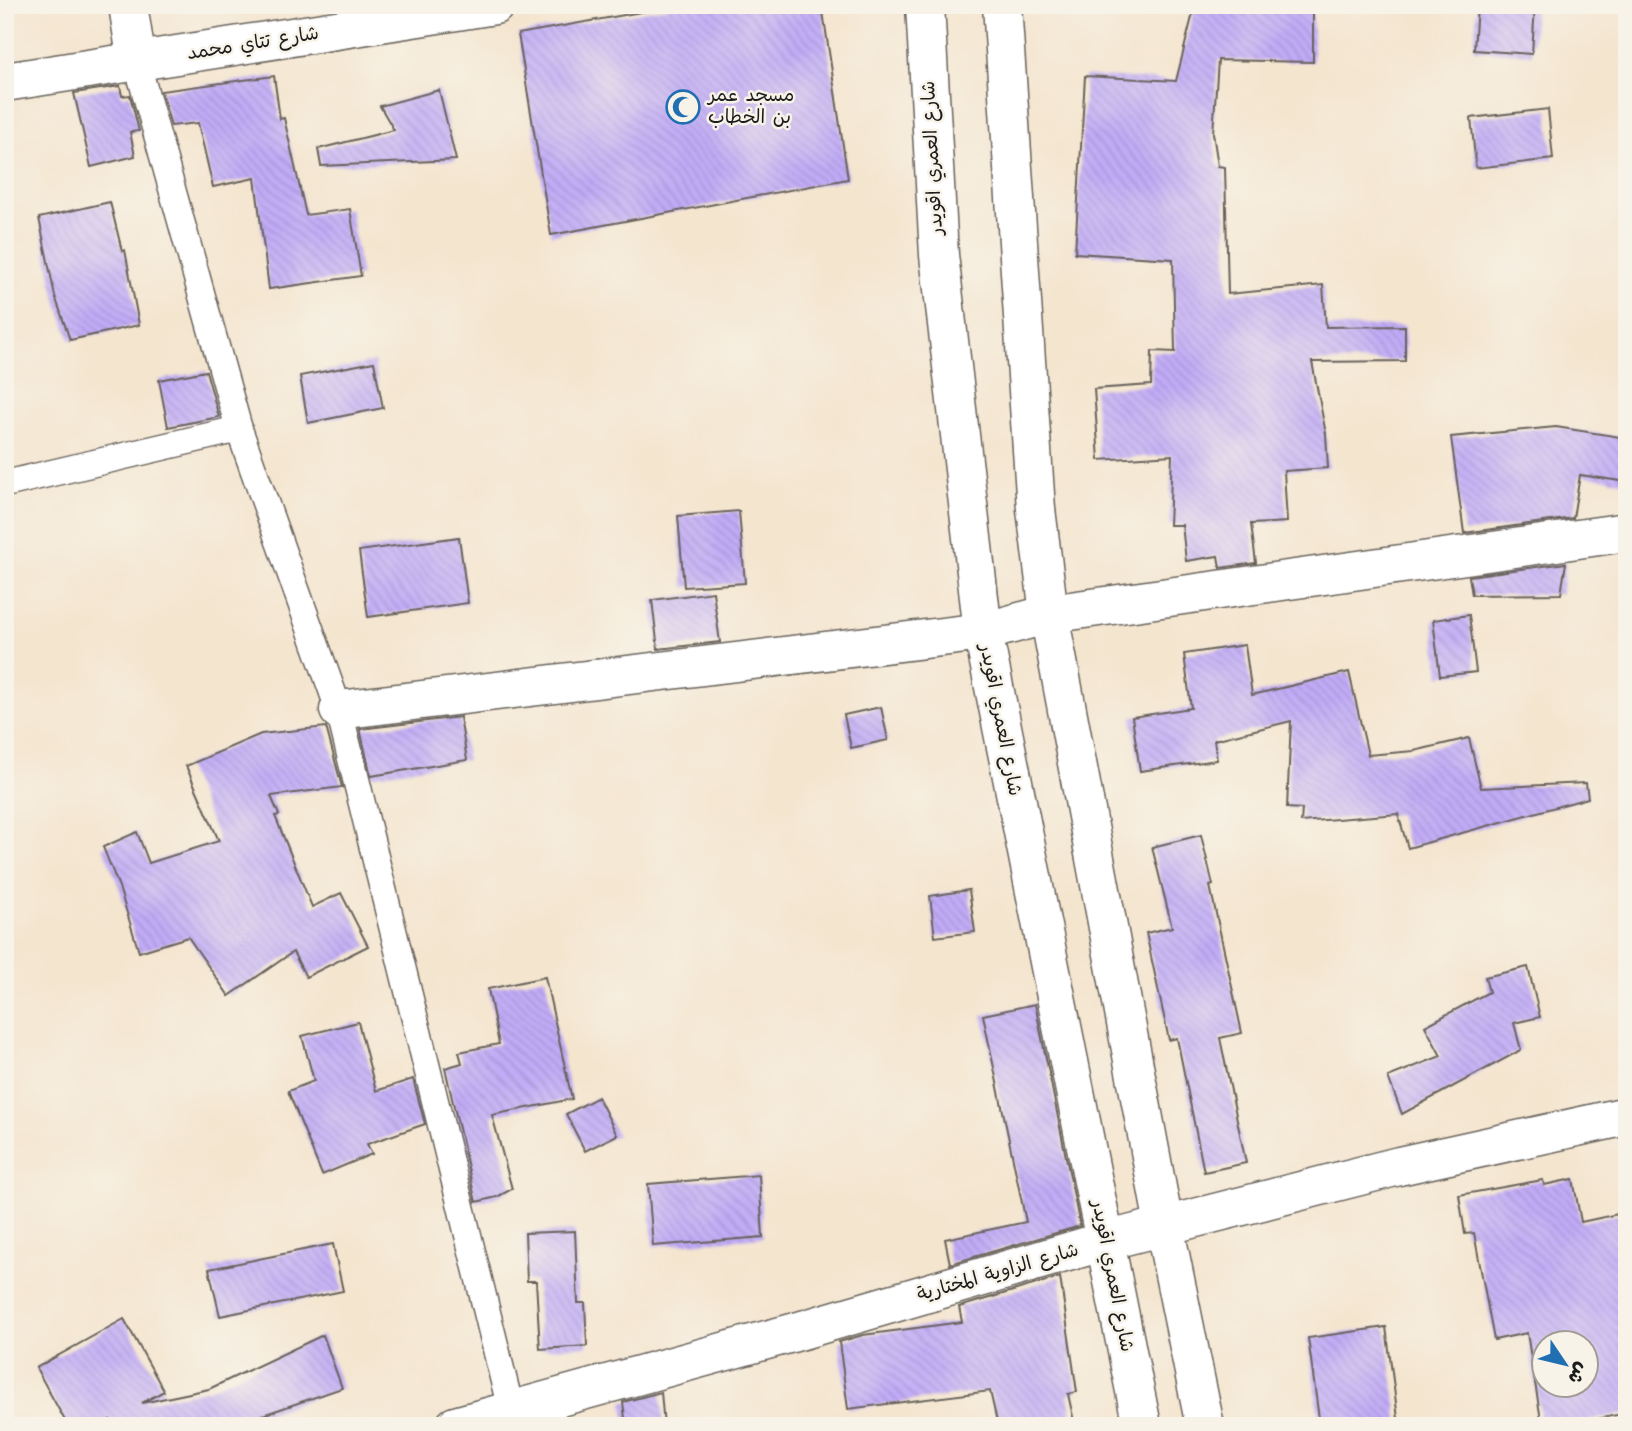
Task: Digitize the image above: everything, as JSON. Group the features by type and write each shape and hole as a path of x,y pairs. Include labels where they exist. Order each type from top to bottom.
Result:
{"street":[{"path":"128,5 137,63"},
{"name":"شارع تتاي محمد","path":"5,82 495,5"},
{"name":"شارع العمري اقويدر","path":"925,5 939,255 983,632 1142,1426"},
{"path":"1002,5 1036,509 1049,614 1164,1225 1205,1426"},
{"path":"340,710 983,632 1049,614 1627,532"},
{"name":"شارع الزاوية المختارية","path":"455,1426 792,1334 1164,1225 1399,1166 1627,1116"}],"lane":[{"path":"137,63 239,429 340,710 511,1410"},
{"path":"5,484 239,429"}],"building":[{"name":"مسجد عمر بن الخطاب","path":"680,5 822,5 848,179 551,235 518,34"},
{"path":"1195,5 1313,5 1313,62 1218,60 1213,133 1218,166 1225,167 1228,294 1323,285 1326,327 1405,326 1405,361 1312,362 1326,434 1328,468 1284,471 1287,522 1251,524 1256,563 1220,568 1218,556 1186,561 1182,525 1169,525 1172,455 1099,460 1094,389 1151,385 1152,351 1175,352 1173,259 1075,253 1085,76 1176,81"},
{"path":"1477,5 1535,5 1532,54 1474,50"},
{"path":"274,76 280,119 284,118 306,215 350,209 361,276 269,289 255,178 213,187 198,123 171,126 161,91"},
{"path":"120,86 122,96 130,95 139,131 130,132 135,156 91,167 74,93"},
{"path":"439,90 456,160 321,166 318,149 394,130 380,106"},
{"path":"1548,109 1553,159 1476,168 1471,118"},
{"path":"110,202 122,251 125,250 139,325 70,340 55,296 39,218"},
{"path":"374,362 383,408 308,423 300,376"},
{"path":"206,371 219,417 168,427 159,380"},
{"path":"1556,427 1627,438 1627,482 1580,475 1573,518 1464,533 1451,437"},
{"path":"739,511 745,583 684,587 678,516"},
{"path":"459,537 468,603 368,617 359,551"},
{"path":"1566,563 1561,594 1472,595 1469,576"},
{"path":"713,592 720,642 658,649 652,600"},
{"path":"1469,615 1476,672 1440,676 1433,620"},
{"path":"1245,645 1252,695 1349,672 1368,755 1414,751 1469,738 1481,788 1586,783 1588,798 1408,848 1398,814 1301,822 1302,809 1287,808 1291,721 1214,740 1217,760 1140,771 1132,717 1191,708 1184,654"},
{"path":"881,707 888,740 851,748 844,715"},
{"path":"460,717 467,760 371,776 360,729"},
{"path":"326,727 342,787 271,796 279,815 275,816 312,907 341,893 368,946 306,977 293,952 229,996 188,937 139,952 119,887 103,847 137,832 149,863 219,841 186,766 261,734"},
{"path":"1201,835 1242,1033 1220,1038 1246,1163 1204,1172 1177,1038 1169,1040 1146,933 1172,927 1152,847"},
{"path":"969,890 975,932 935,937 930,896"},
{"path":"1528,967 1540,1017 1514,1023 1521,1050 1402,1114 1388,1077 1441,1056 1425,1026 1489,992 1485,977"},
{"path":"545,977 572,1099 492,1115 512,1189 497,1197 476,1202 445,1068 462,1063 459,1052 499,1044 488,989"},
{"path":"1035,1004 1080,1226 950,1264 945,1239 1026,1222 983,1015"},
{"path":"358,1022 376,1091 413,1079 425,1124 367,1144 372,1154 322,1175 288,1091 314,1081 302,1036"},
{"path":"598,1097 617,1135 585,1151 566,1114"},
{"path":"759,1175 763,1237 653,1246 648,1184"},
{"path":"1573,1179 1581,1222 1627,1212 1627,1413 1561,1426 1542,1426 1538,1400 1600,1400 1600,1330 1530,1330 1530,1352 1527,1333 1494,1340 1474,1233 1465,1234 1459,1195 1543,1180 1544,1185"},
{"path":"575,1231 578,1303 585,1303 587,1346 540,1349 536,1281 527,1281 525,1233"},
{"path":"333,1244 343,1291 220,1316 209,1269"},
{"path":"1060,1277 1077,1392 1068,1394 1075,1426 998,1426 990,1391 848,1409 839,1342 863,1335 962,1322 959,1307"},
{"path":"124,1319 164,1391 142,1403 209,1389 323,1335 342,1388 260,1416 262,1426 111,1426 110,1420 101,1426 68,1426 36,1368"},
{"path":"1386,1327 1399,1426 1320,1426 1308,1338"},
{"path":"661,1392 664,1426 626,1426 623,1402"}],"place":[{"name":"مسجد عمر بن الخطاب","path":"683,107"}]}
